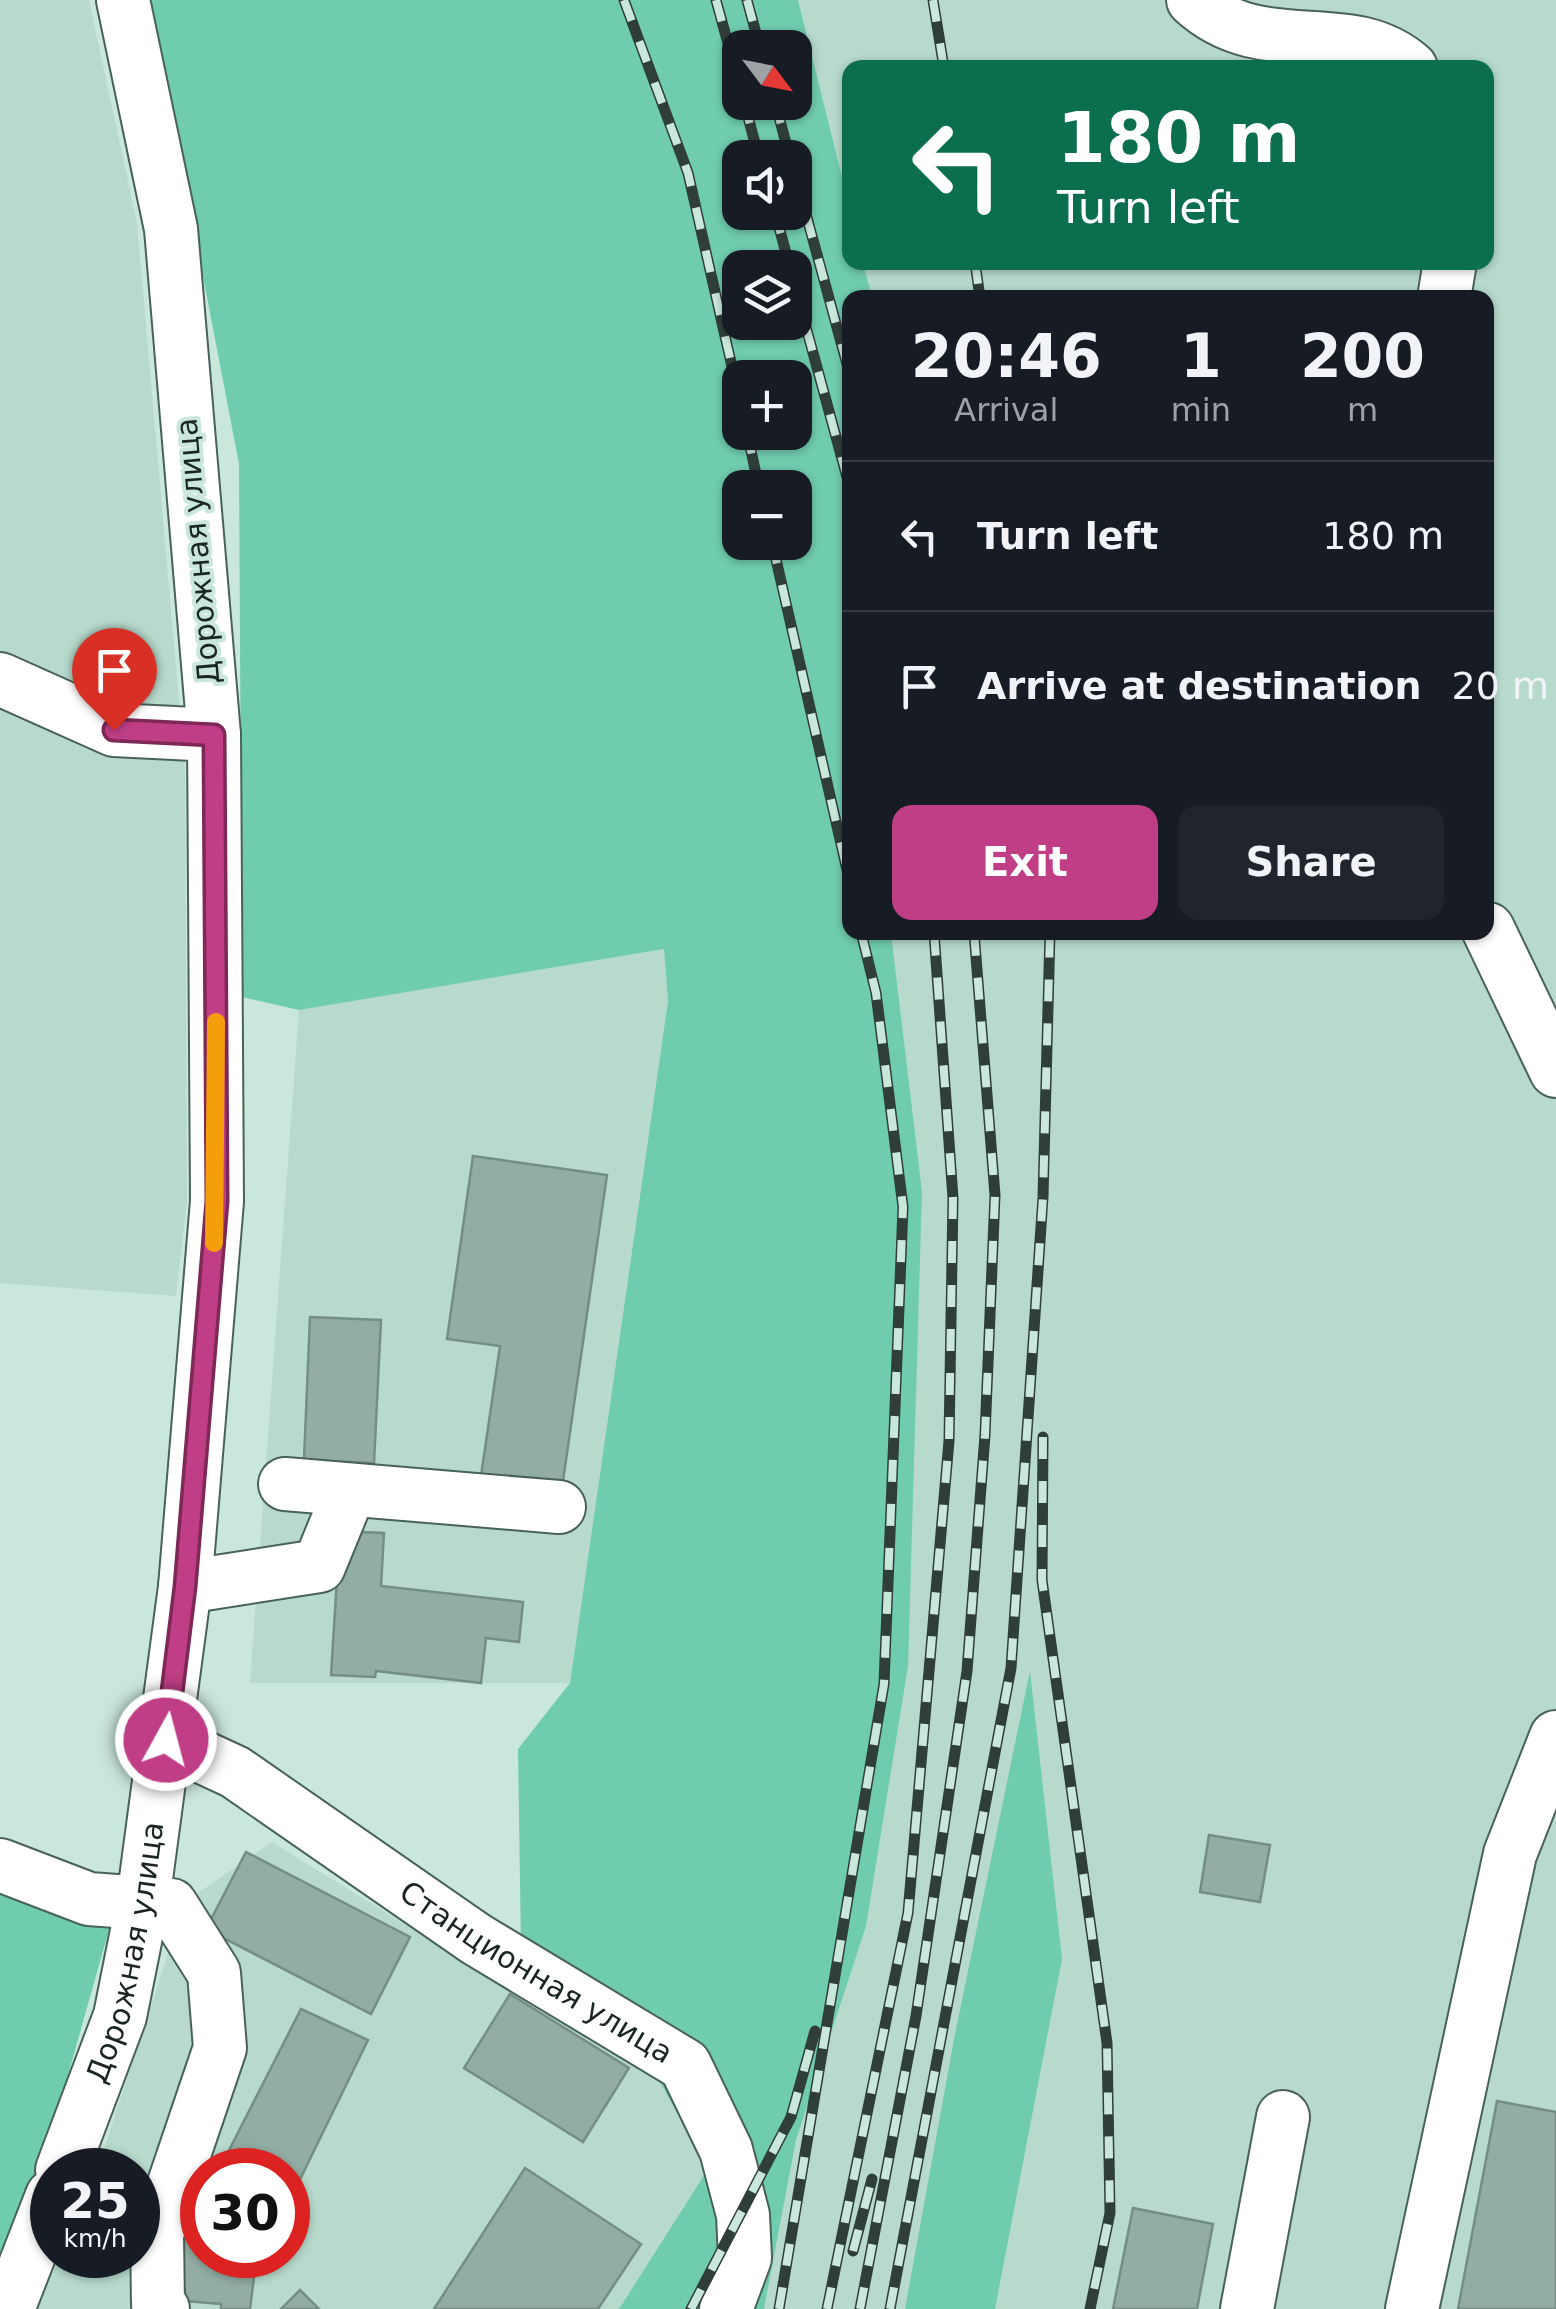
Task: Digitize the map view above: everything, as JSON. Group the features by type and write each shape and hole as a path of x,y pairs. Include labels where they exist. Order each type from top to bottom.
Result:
{"street":[{"name":"Дорожная улица","path":"70,2148 120,2016 143,1901 185,1587 217,1201 214,735 171,228 123,0"},
{"path":"1193,0 1203,9 1266,37 1367,41 1402,60"},
{"path":"0,679 114,730 214,735"},
{"path":"1494,940 1556,1071"},
{"path":"285,1484 559,1507"},
{"path":"185,1587 319,1566 350,1490"},
{"path":"1412,2309 1510,1854 1556,1737"},
{"name":"Станционная улица","path":"166,1740 236,1772 476,1939 686,2065 726,2150 743,2215 745,2258 726,2309"},
{"path":"0,1864 89,1899 171,1905 214,1973 220,2048 157,2234 158,2304 163,2309"},
{"path":"1246,2309 1284,2117"},
{"path":"8,2309 30,2252"}],"shaded area":[{"path":"0,0 89,0 137,223 185,770 187,1200 176,1296 0,1283"},
{"path":"798,0 1556,0 1556,2309 764,2309 796,2140 922,1190 892,940 1494,940 1494,290 870,290 865,270 1494,270 1494,60 842,60 842,177 812,56 812,30 805,30"},
{"path":"664,949 668,1001 570,1683 250,1683 299,1010"},
{"path":"272,1842 660,2082 708,2169 619,2309 31,2309 49,2278 160,2278 160,2148 104,2148 185,1902"}],"green space":[{"path":"150,0 798,0 805,30 722,30 722,120 812,120 812,56 842,177 842,270 865,270 870,290 842,290 842,940 892,940 922,1191 908,1666 866,1926 796,2140 764,2309 619,2309 708,2169 660,2082 637,2019 521,1948 518,1749 570,1683 668,1001 664,949 299,1010 242,997 239,464"},
{"path":"1030,1671 1062,1959 995,2309 905,2309 955,2034"},
{"path":"0,1879 110,1926 52,2132 46,2148 30,2148 30,2190 0,2268"}],"building":[{"path":"473,1156 607,1175 562,1488 481,1476 500,1346 447,1339"},
{"path":"310,1317 381,1320 374,1463 304,1460"},
{"path":"340,1531 384,1533 381,1586 523,1602 519,1642 486,1638 481,1683 376,1671 375,1677 331,1675"},
{"path":"1209,1835 1270,1845 1260,1902 1200,1892"},
{"path":"246,1852 410,1937 371,2014 206,1929"},
{"path":"510,1994 629,2068 583,2142 464,2068"},
{"path":"301,2009 368,2040 310,2159 310,2148 230,2148"},
{"path":"1497,2101 1556,2112 1556,2309 1458,2309"},
{"path":"525,2168 641,2244 598,2309 434,2309"},
{"path":"1133,2208 1213,2224 1197,2309 1113,2309"},
{"path":"180,2247 180,2278 254,2278 250,2309 221,2309 221,2304 174,2300"},
{"path":"300,2290 319,2309 281,2309"}],"railway":[{"path":"624,0 688,173 730,360"},
{"path":"716,0 724,30"},
{"path":"747,0 755,30"},
{"path":"933,0 943,60"},
{"path":"749,120 754,140"},
{"path":"780,120 785,140"},
{"path":"780,230 785,250"},
{"path":"810,230 842,346"},
{"path":"976,270 979,290"},
{"path":"810,340 842,459"},
{"path":"751,450 755,470"},
{"path":"776,560 842,848"},
{"path":"779,2309 884,1684 903,1207 876,993 863,940"},
{"path":"827,2309 908,1913 949,1441 953,1198 935,940"},
{"path":"860,2309 916,2016 967,1671 985,1435 995,1195 975,940"},
{"path":"890,2309 1011,1668 1043,1197 1050,940"},
{"path":"1043,1437 1042,1580 1107,2043 1110,2213 1090,2309"},
{"path":"691,2309 791,2117 815,2031"},
{"path":"853,2251 872,2179"}],"slow traffic":[{"path":"214,1243 216,1022"}],"route":[{"path":"114,730 214,735 217,1201 185,1587 166,1740"}]}
